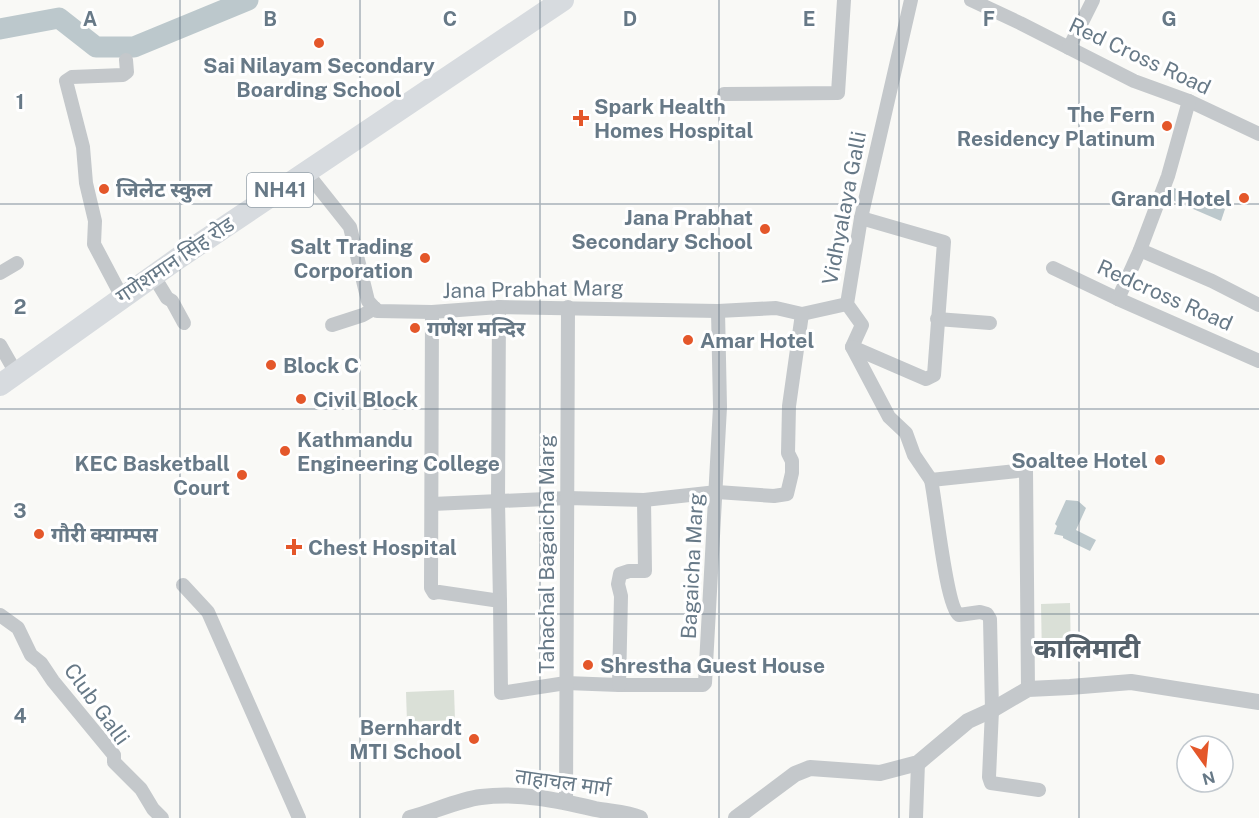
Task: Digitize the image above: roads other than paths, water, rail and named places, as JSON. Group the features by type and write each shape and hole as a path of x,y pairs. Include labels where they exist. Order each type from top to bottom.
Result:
{"highway":[{"name":"गणेशमान सिंह रोड","path":"8,379 153,275 563,0"}],"street":[{"path":"724,94 838,93 844,0"},
{"name":"Vidhyalaya Galli","path":"852,347 862,325 847,304 861,218 911,0"},
{"name":"Red Cross Road","path":"971,0 1134,81 1189,101 1259,134"},
{"path":"1069,48 1093,0"},
{"path":"122,297 94,244 95,221 86,183 83,147 66,81 72,77 123,75 127,72 126,60"},
{"path":"1118,299 1140,250 1168,176 1189,101"},
{"path":"307,173 350,227 368,300 375,308 363,315 332,325"},
{"path":"852,347 926,379 934,375 944,242 861,218"},
{"path":"1140,250 1212,281 1259,305"},
{"path":"0,273 17,263"},
{"name":"Redcross Road","path":"1053,268 1259,362"},
{"path":"153,275 167,298 172,301 184,323"},
{"name":"Jana Prabhat Marg","path":"375,308 377,311 432,312 499,307 718,311 776,308 802,314 847,304"},
{"path":"432,312 431,588 434,593 500,600 499,307"},
{"name":"Tahachal Bagaicha Marg","path":"566,801 568,307"},
{"name":"Bagaicha Marg","path":"500,600 501,693 566,683 705,684 720,407 718,311"},
{"path":"432,504 568,498 644,500 717,492 774,496 787,494 792,473 792,460 788,453 789,406 802,314"},
{"path":"938,320 990,323"},
{"path":"0,345 8,379"},
{"path":"852,347 889,417 906,433 914,455 931,480 944,571 953,609 959,615 980,612 987,614 990,619 992,710 988,777 992,783 1039,790"},
{"path":"931,480 1026,470 1028,689"},
{"path":"619,685 621,596 618,584 620,574 629,570 645,571 644,500"},
{"path":"183,585 208,612 299,818"},
{"name":"Club Galli","path":"0,615 18,628 31,655 42,663 53,681 114,755 114,762 141,789 153,809 162,818"},
{"path":"736,818 795,774 810,768 879,773 918,763 968,721 1028,689 1131,681 1259,702"},
{"path":"916,818 918,763"},
{"name":"ताहाचल मार्ग","path":"410,818 482,797 532,796 566,801 595,813 640,818"}],"waterway":[{"path":"0,29 59,18 96,47 134,47 248,0"}],"place":[{"name":"Sai Nilayam Secondary Boarding School","path":"319,43"},
{"name":"Spark Health Homes Hospital","path":"581,118"},
{"name":"The Fern Residency Platinum","path":"1167,126"},
{"name":"जिलेट स्कुल","path":"104,189"},
{"name":"Grand Hotel","path":"1244,198"},
{"name":"Jana Prabhat Secondary School","path":"765,229"},
{"name":"Salt Trading Corporation","path":"425,258"},
{"name":"गणेश मन्दिर","path":"415,328"},
{"name":"Amar Hotel","path":"688,340"},
{"name":"Block C","path":"271,365"},
{"name":"Civil Block","path":"301,399"},
{"name":"Kathmandu Engineering College","path":"285,451"},
{"name":"Soaltee Hotel","path":"1160,460"},
{"name":"KEC Basketball Court","path":"242,475"},
{"name":"गौरी क्याम्पस","path":"39,534"},
{"name":"Chest Hospital","path":"294,547"},
{"name":"Shrestha Guest House","path":"588,665"},
{"name":"Bernhardt MTI School","path":"474,739"}],"district":[{"name":"कालिमाटी","path":"1087,648"}]}
